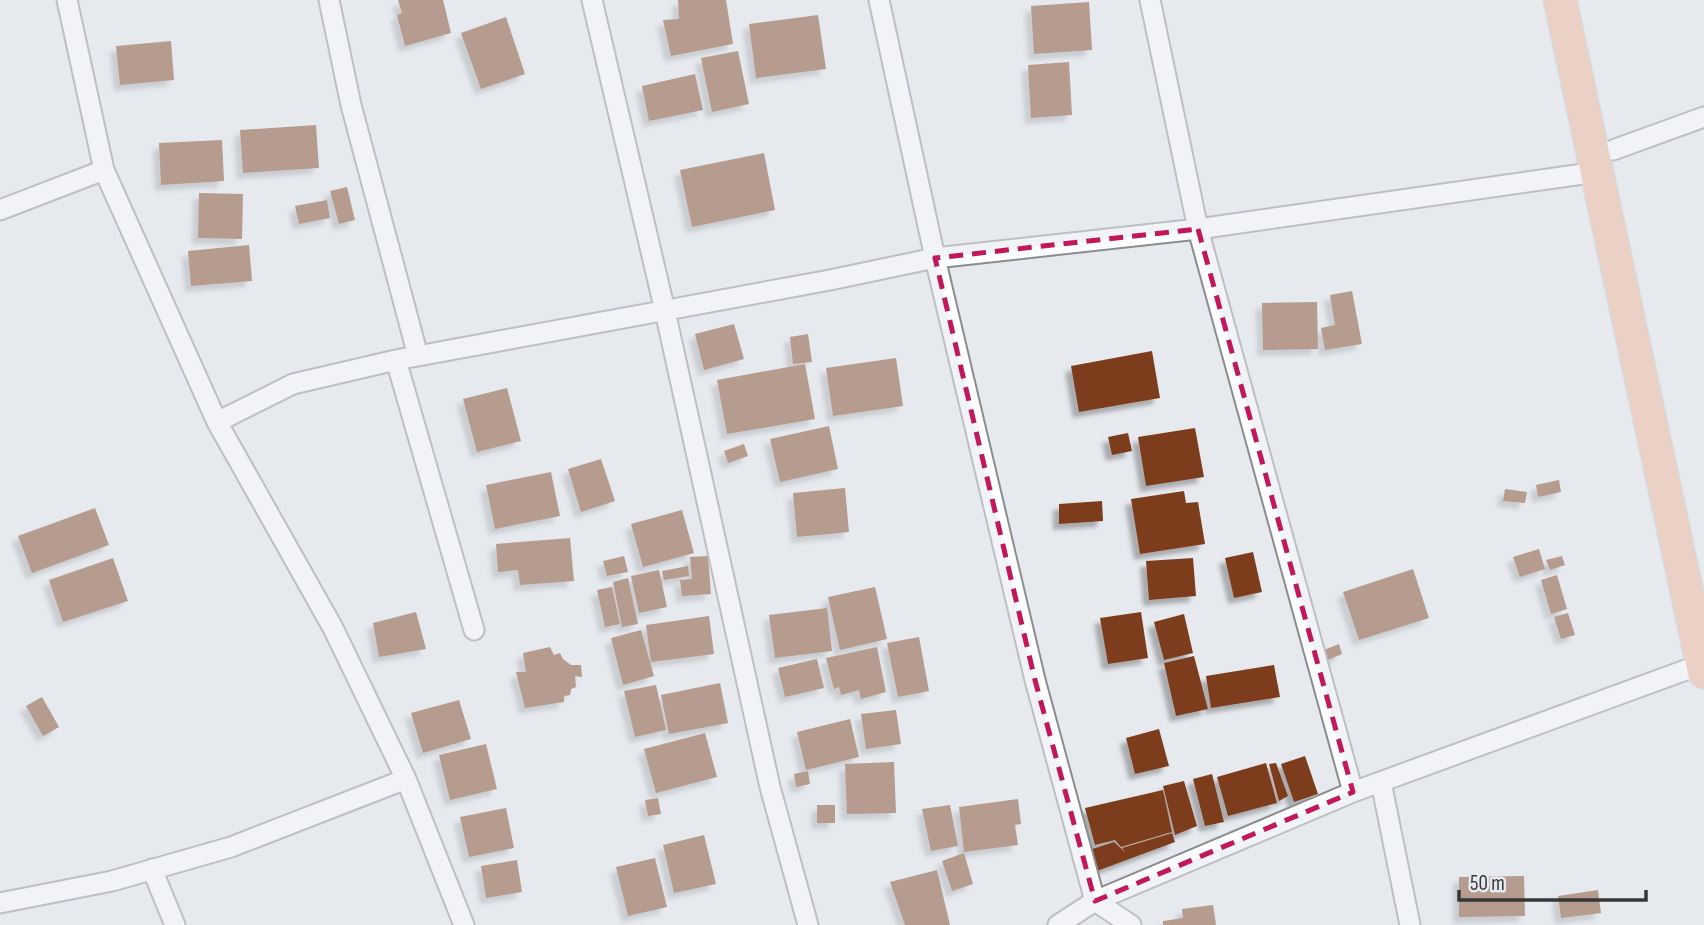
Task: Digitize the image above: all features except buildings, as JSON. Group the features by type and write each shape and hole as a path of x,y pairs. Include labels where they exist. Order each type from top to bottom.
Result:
{"main road":[{"path":"1560,0 1605,161 1704,568"},
{"path":"1581,0 1605,161 1703,668"}],"street":[{"path":"67,0 104,170 217,422 333,628 406,779 464,925"},
{"path":"329,0 351,105 418,356"},
{"path":"592,0 665,311 770,787 808,925"},
{"path":"879,0 935,258 1035,680 1096,901 1131,925"},
{"path":"1150,0 1198,229 1353,792"},
{"path":"217,422 293,384 396,360 830,281 935,258 1198,229 1605,161 1704,117"},
{"path":"0,210 104,170"},
{"path":"396,360 474,630"},
{"path":"1058,925 1096,901 1353,792 1703,668"},
{"path":"0,903 112,881 231,847 406,779"},
{"path":"1381,782 1410,925"},
{"path":"152,869 175,925"}],"highlighted area":[{"path":"1198,229 1353,792 1095,901 1035,680 935,258"}]}
